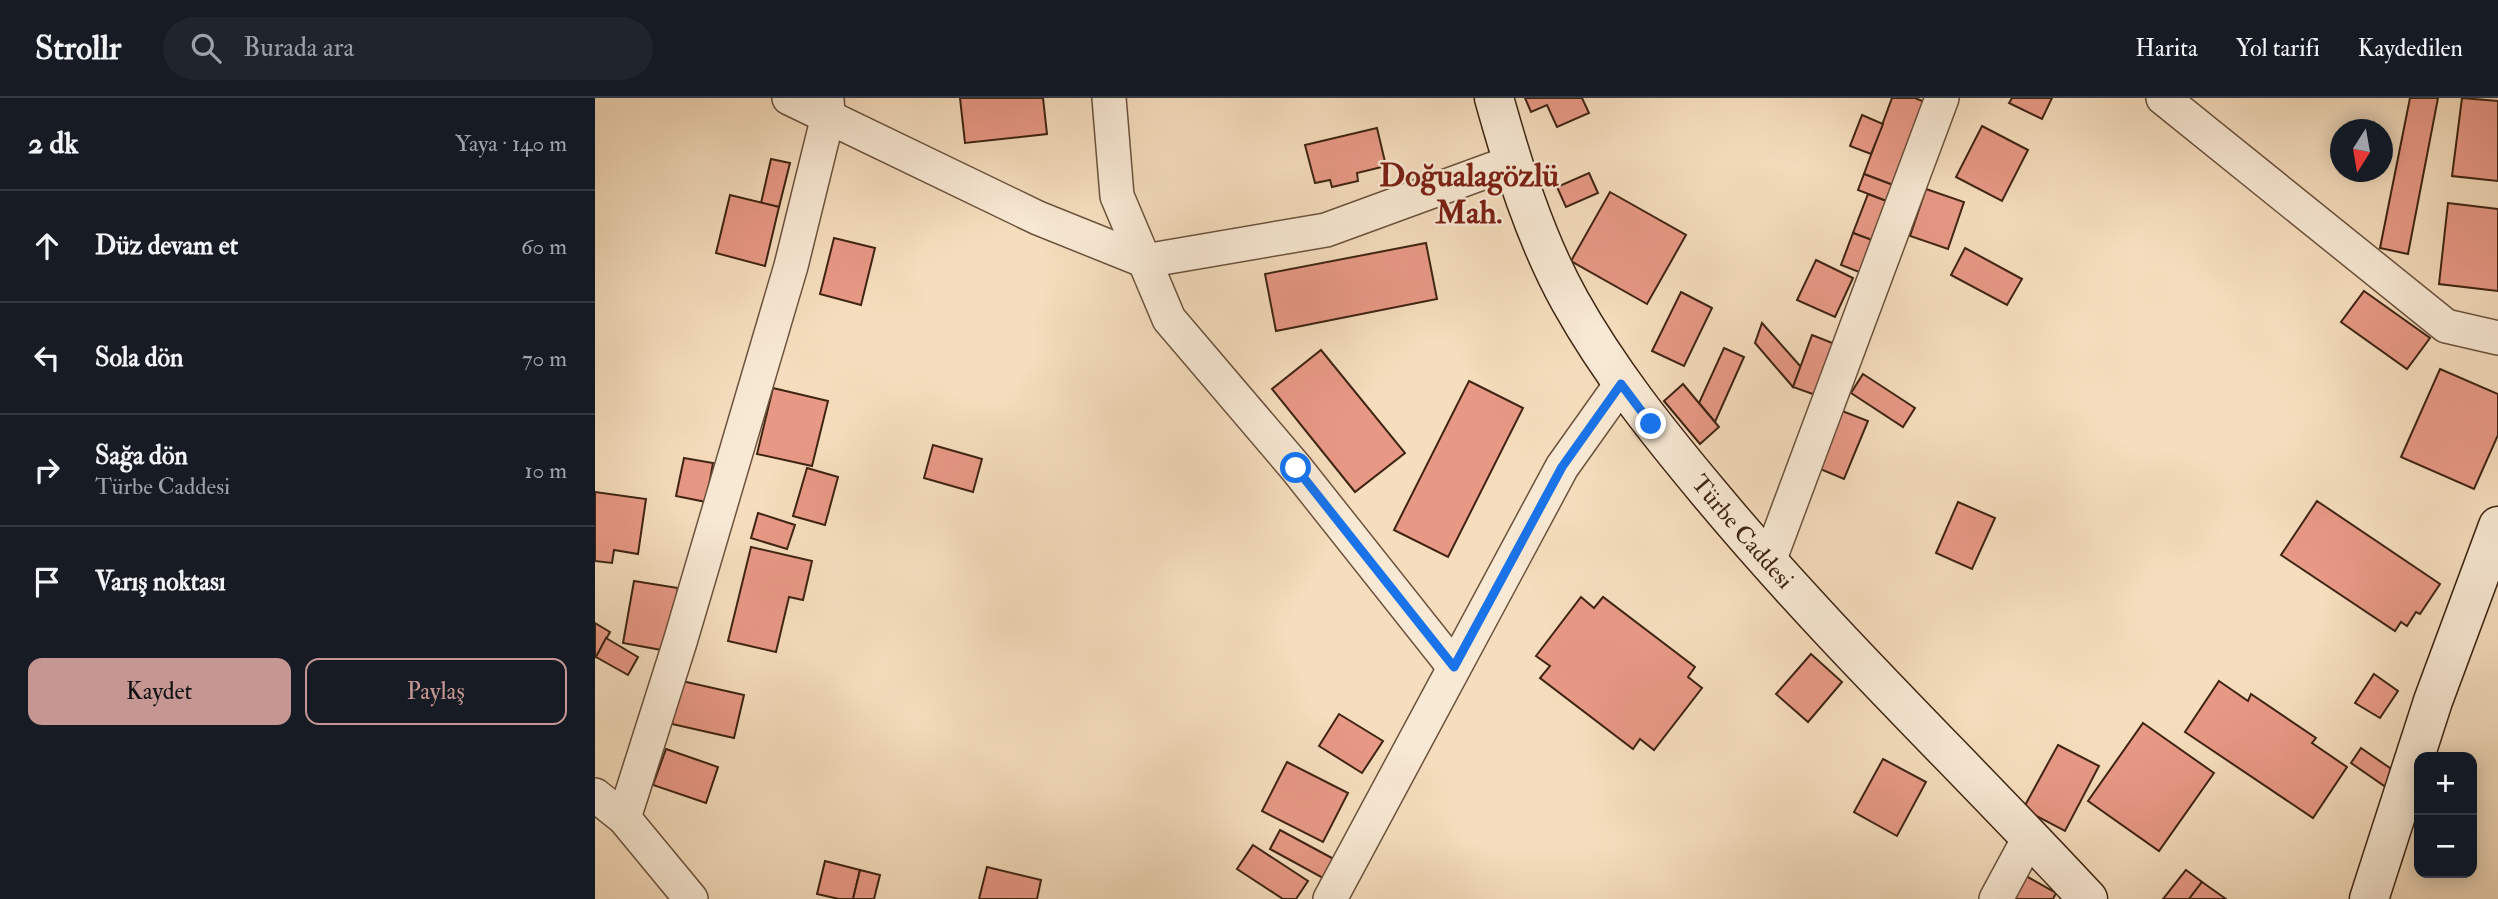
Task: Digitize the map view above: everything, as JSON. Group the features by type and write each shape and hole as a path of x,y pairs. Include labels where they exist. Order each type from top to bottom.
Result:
{"street":[{"path":"789,98 827,107 1038,218 1145,261 1327,229 1512,162"},
{"path":"1109,98 1117,196 1169,320 1296,468 1454,667"},
{"name":"Türbe Caddesi","path":"1494,98 1512,162 1546,251 1569,299 1621,384 1768,565 2088,899"},
{"path":"1768,565 1942,98"},
{"path":"2163,98 2446,326 2498,338"},
{"path":"624,818 684,628 791,266 827,107"},
{"path":"1330,899 1562,467 1621,384"},
{"path":"2369,899 2433,701 2498,526"},
{"path":"595,795 624,818 691,899"},
{"path":"1996,899 2030,836"}],"building":[{"path":"960,98 1043,98 1047,134 965,143"},
{"path":"1525,98 1582,98 1589,113 1557,127 1547,105 1531,112"},
{"path":"1892,98 1915,98 1932,105 1901,188 1864,174"},
{"path":"2012,98 2052,98 2042,119 2009,103"},
{"path":"2410,98 2438,98 2408,254 2380,248"},
{"path":"2462,98 2498,101 2498,181 2452,176"},
{"path":"1862,115 1883,124 1871,154 1850,146"},
{"path":"1982,126 2028,150 2002,201 1956,177"},
{"path":"1377,128 1386,166 1357,173 1358,181 1332,187 1330,180 1315,183 1305,145"},
{"path":"771,159 790,163 779,207 761,203"},
{"path":"1589,173 1598,193 1566,207 1557,187"},
{"path":"1864,174 1901,188 1894,204 1858,190"},
{"path":"1926,189 1964,202 1948,249 1910,236"},
{"path":"1610,192 1686,235 1647,304 1571,261"},
{"path":"1868,194 1894,204 1880,243 1853,233"},
{"path":"730,195 779,207 765,266 716,253"},
{"path":"2448,203 2498,209 2498,291 2439,284"},
{"path":"1853,233 1880,243 1867,275 1841,265"},
{"path":"834,238 875,248 861,305 820,294"},
{"path":"1426,243 1437,299 1276,331 1265,274"},
{"path":"1965,248 2022,279 2007,305 1951,275"},
{"path":"1816,260 1853,278 1835,317 1797,300"},
{"path":"2364,291 2430,338 2407,369 2341,322"},
{"path":"1681,292 1712,308 1684,366 1652,351"},
{"path":"1762,323 1801,367 1793,387 1755,343"},
{"path":"1812,335 1840,346 1821,397 1793,387"},
{"path":"1724,348 1744,357 1715,422 1699,403"},
{"path":"1321,350 1405,453 1355,492 1272,389"},
{"path":"2440,369 2498,394 2498,435 2474,489 2401,457"},
{"path":"1863,374 1915,408 1903,427 1851,393"},
{"path":"1469,381 1523,408 1448,557 1394,530"},
{"path":"1683,384 1719,427 1700,444 1664,401"},
{"path":"773,388 828,401 812,466 757,454"},
{"path":"1837,409 1868,421 1844,479 1813,466"},
{"path":"933,445 982,459 973,492 924,478"},
{"path":"684,458 713,463 706,502 676,496"},
{"path":"807,468 838,477 825,525 793,516"},
{"path":"595,492 646,499 638,554 614,550 612,563 595,561"},
{"path":"2317,501 2440,584 2420,614 2416,612 2407,626 2401,622 2395,631 2281,555"},
{"path":"1958,502 1995,518 1972,569 1936,553"},
{"path":"758,513 795,525 787,549 751,538"},
{"path":"751,547 812,561 803,600 789,597 776,652 728,641"},
{"path":"634,581 678,588 667,651 623,643"},
{"path":"1581,597 1594,608 1603,597 1695,667 1688,677 1702,688 1654,750 1640,739 1633,749 1540,678 1550,666 1536,656"},
{"path":"595,623 610,632 596,657 595,656"},
{"path":"606,638 638,657 628,675 596,657"},
{"path":"1811,654 1842,682 1808,722 1776,694"},
{"path":"2374,674 2398,691 2380,718 2355,703"},
{"path":"682,681 744,695 734,738 672,724"},
{"path":"2219,681 2248,701 2251,694 2316,738 2312,743 2347,767 2313,818 2185,732"},
{"path":"1339,714 1383,741 1362,773 1319,746"},
{"path":"2143,723 2214,773 2159,851 2088,801"},
{"path":"2058,745 2099,766 2065,831 2023,809"},
{"path":"2361,748 2403,777 2393,792 2351,763"},
{"path":"666,749 718,767 706,803 653,785"},
{"path":"1883,759 1926,782 1897,836 1854,812"},
{"path":"1287,762 1348,793 1323,842 1262,811"},
{"path":"1280,830 1343,864 1332,883 1270,849"},
{"path":"1253,845 1308,881 1296,899 1283,899 1237,869"},
{"path":"825,861 860,870 853,899 817,894"},
{"path":"987,867 1041,880 1037,899 979,899"},
{"path":"860,870 880,875 874,899 853,899"},
{"path":"2186,870 2202,882 2189,899 2163,899"},
{"path":"2019,872 2056,893 2053,899 2004,899"},
{"path":"2202,882 2226,899 2189,899"}],"district":[{"name":"Doğualagözlü Mah.","path":"1469,194"}],"route":[{"path":"1296,468 1454,667 1562,467 1621,384 1651,424"}]}
